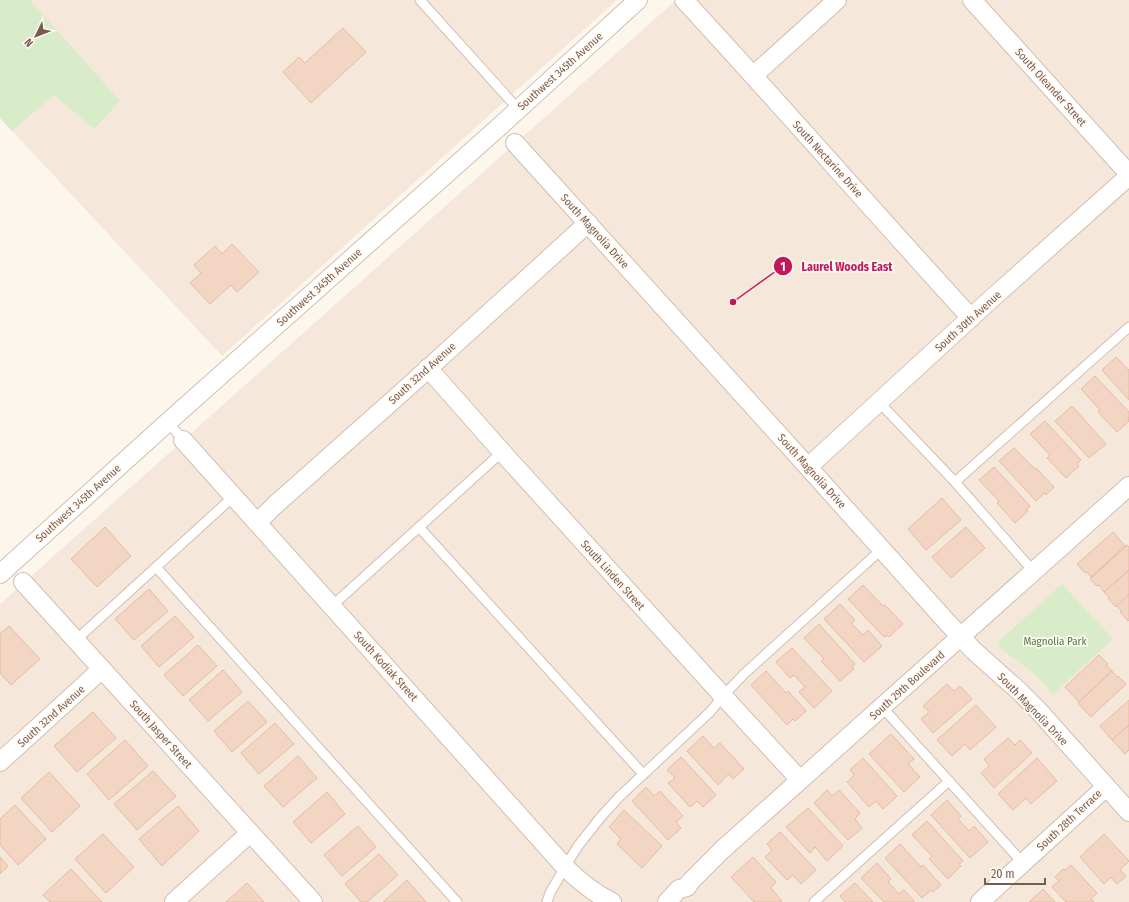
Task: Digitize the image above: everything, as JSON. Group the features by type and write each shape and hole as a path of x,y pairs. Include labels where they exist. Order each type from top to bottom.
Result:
{"street":[{"name":"Southwest 345th Avenue","path":"13,574 168,422 507,135 518,109 638,0"},
{"name":"South Nectarine Drive","path":"684,0 754,75 936,281 971,318"},
{"path":"754,75 837,0"},
{"name":"South Oleander Street","path":"972,0 1129,175"},
{"name":"South Magnolia Drive","path":"507,135 960,637 1037,709 1129,812"},
{"name":"South 30th Avenue","path":"808,467 1129,175"},
{"name":"South 32nd Avenue","path":"257,523 274,506 588,224"},
{"name":"South Linden Street","path":"428,368 502,452 800,780"},
{"name":"South Kodiak Street","path":"183,440 565,867 598,895 612,902"},
{"name":"South 29th Boulevard","path":"667,902 679,889 686,894 690,882 722,850 960,637 1034,572 1127,494"},
{"name":"South Jasper Street","path":"13,574 76,640 313,902"},
{"name":"South 32nd Avenue","path":"0,762 102,669"},
{"name":"South 28th Terrace","path":"980,902 1106,787"},
{"path":"174,902 250,833"}],"lane":[{"path":"420,0 518,109"},
{"path":"955,482 1129,327"},
{"path":"879,402 955,482 1034,572"},
{"name":"South Kodiak Street","path":"168,422 183,440"},
{"path":"332,606 502,452"},
{"path":"76,640 234,496"},
{"path":"419,526 643,774"},
{"path":"547,902 550,893 578,846 619,797 710,712 744,674 882,549"},
{"path":"156,567 457,902"},
{"path":"882,707 1023,863"},
{"path":"814,902 949,781"}],"shaded area":[{"path":"0,0 617,0 222,356 0,118"},
{"path":"676,0 1129,0 1129,902 0,902 0,604"}],"green space":[{"path":"0,0 30,0 120,101 94,129 54,95 12,131 0,118"},
{"name":"Magnolia Park","path":"1062,584 1113,639 1052,695 1049,689 1037,676 1000,648 998,642"}],"building":[{"path":"343,28 366,52 311,103 283,72 299,57 305,63"},
{"path":"232,244 259,272 237,292 231,285 210,304 190,283 201,273 194,265 215,246 222,254"},
{"path":"1116,357 1129,370 1129,400 1102,370"},
{"path":"1095,376 1129,412 1129,421 1117,432 1098,412 1100,410 1081,389"},
{"path":"1072,406 1106,444 1089,458 1055,421"},
{"path":"1045,421 1081,460 1077,464 1079,466 1066,478 1047,458 1050,455 1030,434"},
{"path":"1014,448 1054,487 1046,495 1044,493 1036,501 999,461"},
{"path":"994,467 1030,506 1026,510 1028,511 1015,523 997,503 999,501 979,480"},
{"path":"942,498 961,520 926,550 908,529"},
{"path":"105,527 131,556 97,587 71,559"},
{"path":"966,527 985,548 951,578 932,557"},
{"path":"1113,532 1125,546 1091,577 1077,564"},
{"path":"1127,545 1129,547 1129,570 1104,592 1099,585 1097,586 1090,579"},
{"path":"1129,570 1129,594 1116,607 1104,592"},
{"path":"863,585 903,624 889,637 887,635 884,637 848,599"},
{"path":"149,589 168,611 134,640 115,619"},
{"path":"1129,594 1129,620 1128,621 1117,606"},
{"path":"840,604 855,620 851,623 863,635 868,630 882,646 864,662 824,619"},
{"path":"175,616 194,637 159,667 141,646"},
{"path":"819,624 855,664 852,667 854,669 840,681 821,661 824,659 804,638"},
{"path":"9,626 40,659 11,685 0,673 0,634"},
{"path":"198,645 217,666 183,696 164,675"},
{"path":"792,648 832,691 814,708 799,692 805,687 794,675 790,678 776,662"},
{"path":"1099,655 1108,664 1106,665 1112,671 1079,702 1065,687"},
{"path":"223,670 242,692 208,721 189,700"},
{"path":"766,671 786,693 788,691 806,711 795,721 793,719 787,725 751,685"},
{"path":"1112,671 1126,684 1091,717 1078,703"},
{"path":"947,684 954,691 960,686 972,699 933,733 921,719 929,712 923,706"},
{"path":"1129,700 1129,725 1112,740 1100,726"},
{"path":"248,701 267,722 232,752 214,731"},
{"path":"976,705 996,727 970,750 965,744 952,756 937,740"},
{"path":"93,712 116,738 77,772 54,746"},
{"path":"275,723 294,744 259,774 241,753"},
{"path":"1129,725 1129,750 1125,754 1112,740"},
{"path":"891,734 914,759 908,764 920,777 904,792 869,754"},
{"path":"703,736 714,748 720,743 744,769 733,779 729,774 718,785 687,751"},
{"path":"1008,738 1015,745 1020,740 1032,753 994,788 981,773 989,766 984,759"},
{"path":"125,740 148,766 109,800 87,774"},
{"path":"298,756 317,778 283,807 264,786"},
{"path":"681,757 716,795 703,807 697,801 690,807 668,783 675,778 667,770"},
{"path":"863,758 897,796 883,809 876,801 869,807 847,782 854,775 850,770"},
{"path":"1037,758 1057,781 1031,804 1026,798 1013,810 998,794"},
{"path":"153,771 176,796 137,830 114,804"},
{"path":"49,772 80,806 52,832 21,798"},
{"path":"646,787 654,796 660,791 683,816 676,822 681,828 668,840 632,801"},
{"path":"827,790 832,796 839,790 860,813 855,819 862,828 848,840 814,803"},
{"path":"327,792 345,814 311,843 293,822"},
{"path":"947,800 961,816 958,819 969,831 974,826 988,842 970,858 931,815"},
{"path":"15,805 46,839 18,865 0,845 0,819"},
{"path":"178,806 199,831 162,866 139,839"},
{"path":"808,808 843,846 827,861 815,847 810,853 786,827"},
{"path":"624,810 662,846 642,868 617,844 621,839 609,827"},
{"path":"927,821 963,861 959,864 961,866 948,879 929,859 932,856 912,835"},
{"path":"358,826 376,847 342,876 324,855"},
{"path":"780,832 816,870 801,884 793,875 787,880 765,857 772,850 767,844"},
{"path":"103,834 134,867 106,893 75,859"},
{"path":"1104,834 1129,861 1120,870 1126,876 1117,884 1111,877 1104,884 1080,857"},
{"path":"900,844 921,867 923,865 941,885 933,892 931,890 922,898 885,858"},
{"path":"379,854 398,875 367,902 361,902 345,884"},
{"path":"0,857 8,866 0,874"},
{"path":"753,857 776,882 771,888 782,901 781,902 754,902 731,877"},
{"path":"877,863 891,879 888,882 899,894 904,890 915,902 884,902 861,878"},
{"path":"1071,865 1097,893 1091,899 1094,902 1066,902 1052,887 1059,881 1055,877 1063,869 1065,870"},
{"path":"71,869 102,902 50,902 43,895"},
{"path":"407,880 426,902 383,902"},
{"path":"247,883 264,902 226,902"},
{"path":"855,883 873,902 845,902 840,896"},
{"path":"1043,889 1055,902 1029,902"}],"place":[{"name":"Laurel Woods East","path":"733,302"}]}
